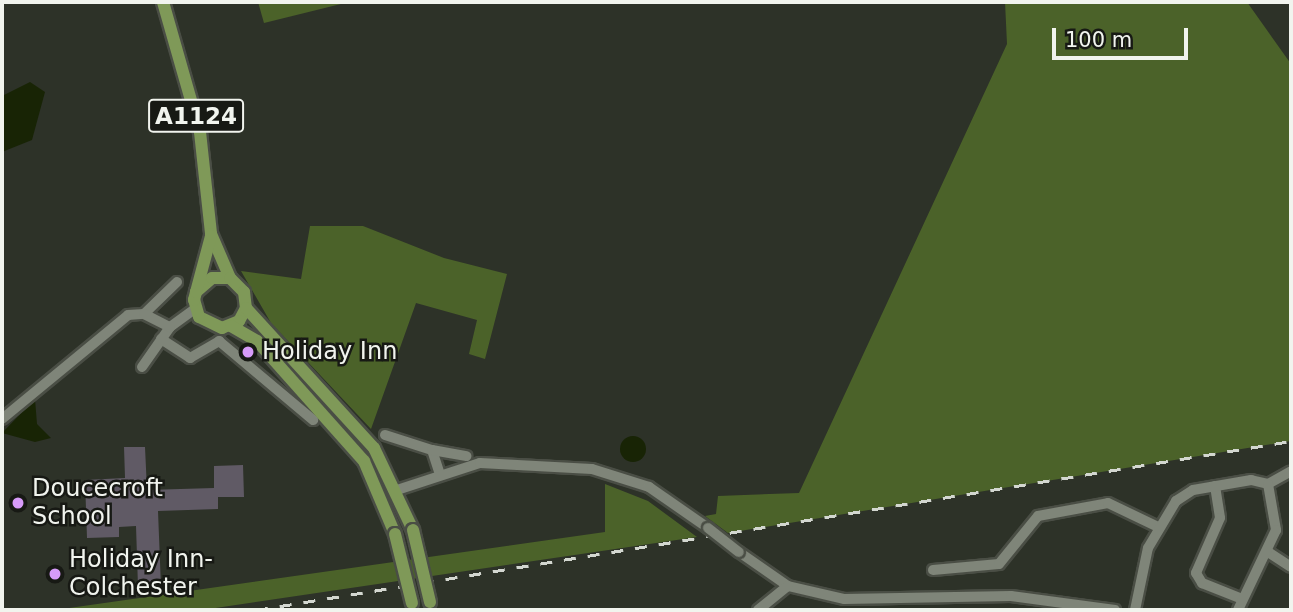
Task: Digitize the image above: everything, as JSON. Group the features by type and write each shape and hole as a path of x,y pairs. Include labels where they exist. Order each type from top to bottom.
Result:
{"main road":[{"name":"A1124","path":"163,2 200,132 211,234 230,278"},
{"name":"A1124","path":"196,292 211,234"},
{"path":"412,607 396,534 364,461 257,341 230,326 213,327 195,309 196,292 212,278 230,278 244,292 246,308 328,392 374,448 397,491 413,530 430,606"},
{"path":"230,326 246,308"}],"street":[{"path":"144,314 177,282"},
{"path":"142,367 170,327 195,309"},
{"path":"2,419 128,315 144,314 170,327"},
{"path":"160,339 190,358 219,341 313,420"},
{"path":"385,435 432,450 466,456"},
{"path":"432,450 440,475"},
{"path":"397,491 480,463 614,472 649,487 788,586 861,600 992,595 1115,610"},
{"path":"1135,610 1158,527 1183,493 1215,486 1268,484 1291,471"},
{"path":"1238,610 1268,552 1276,530 1268,484"},
{"path":"1215,486 1220,518 1196,573 1202,583 1242,599"},
{"path":"933,570 999,565 1038,516 1108,503 1158,527"},
{"path":"1268,552 1291,567"},
{"path":"758,610 788,586"}],"green space":[{"path":"258,2 349,2 264,23"},
{"path":"1005,2 1247,2 1291,64 1291,441 728,533 705,516 716,514 718,496 799,493 1007,44"},
{"path":"310,226 363,226 444,258 507,274 485,359 469,354 477,320 416,303 371,429 271,323 241,271 301,279"},
{"path":"605,484 648,501 697,537 202,610 55,610 605,532"}],"shaded area":[{"path":"30,82 45,92 32,140 2,152 2,96"},
{"path":"35,399 37,424 51,438 35,442 2,433"},
{"path":"633,436 642,440 646,449 642,458 633,462 624,458 620,449 624,440"}],"building":[{"path":"124,447 145,447 147,490 214,488 214,466 243,465 244,497 218,497 218,509 158,511 161,587 138,587 136,526 119,527 119,537 87,538 85,480 125,478"}],"railway":[{"path":"256,610 1291,441"}],"place":[{"name":"Holiday Inn","path":"248,352"},
{"name":"Doucecroft School","path":"18,503"},
{"name":"Holiday Inn- Colchester","path":"55,574"}]}
